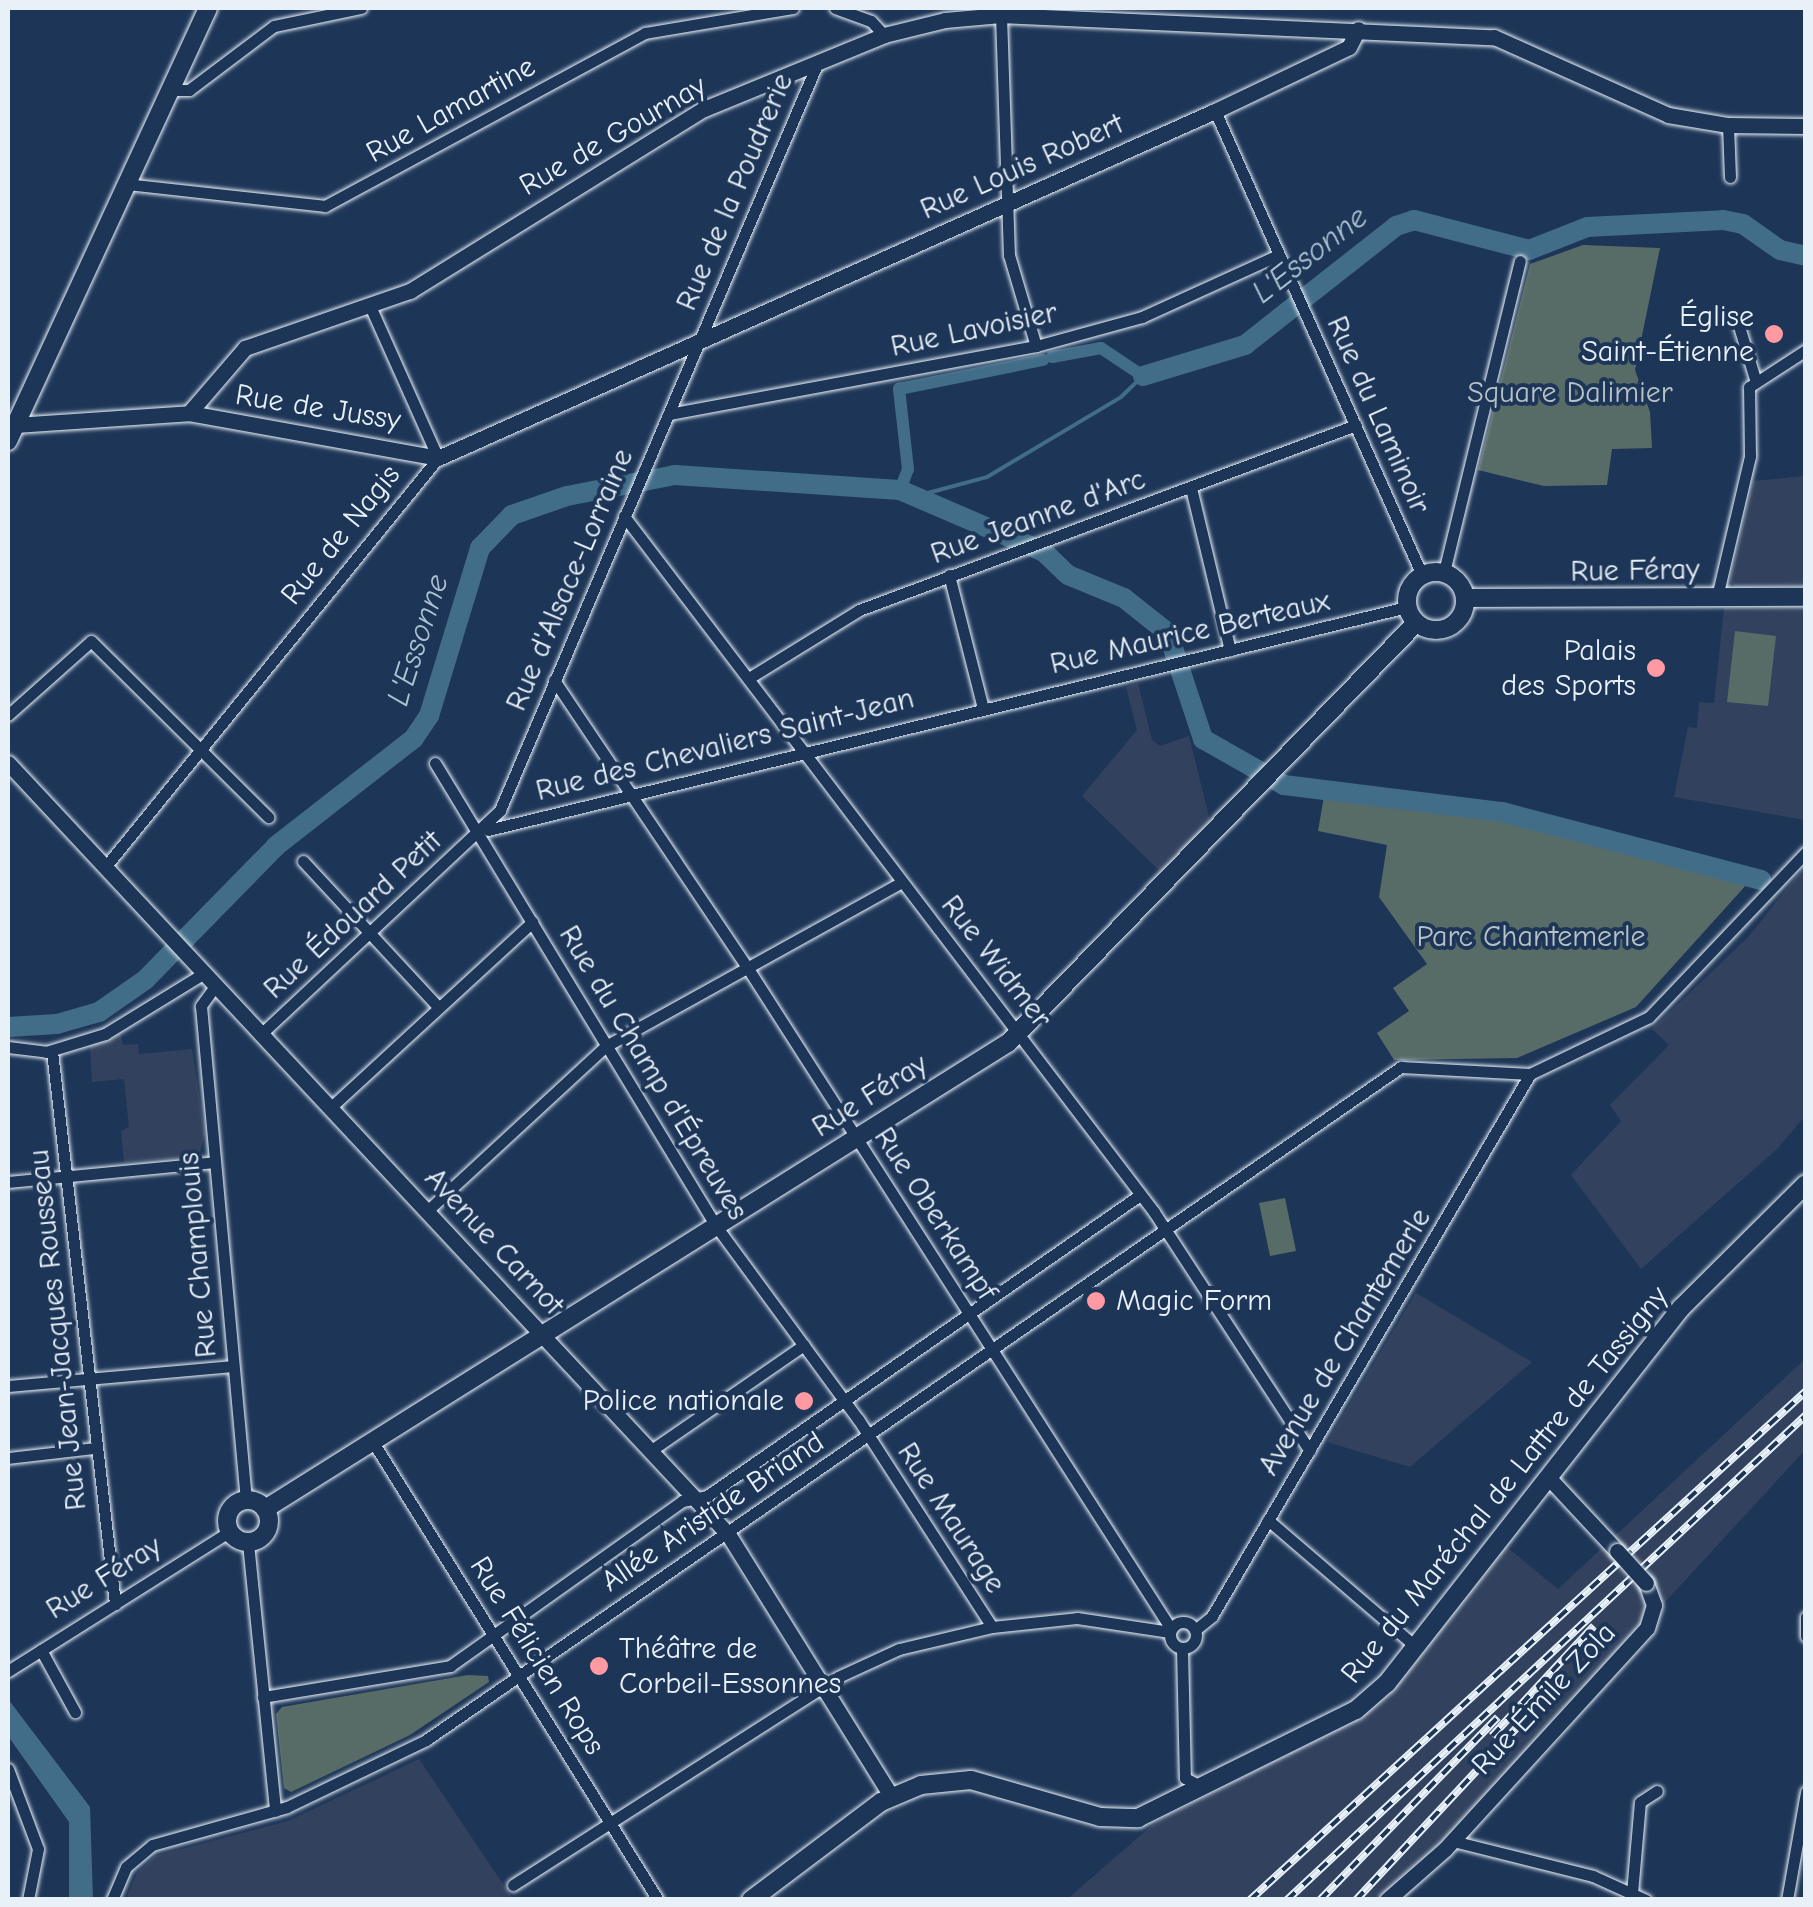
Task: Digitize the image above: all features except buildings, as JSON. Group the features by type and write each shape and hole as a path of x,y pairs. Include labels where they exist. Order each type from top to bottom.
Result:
{"main road":[{"path":"11,433 208,8"},
{"path":"1444,572 1456,579 1466,598 1462,615 1449,628 1432,630 1411,615 1411,585 1422,575 1444,572"},
{"name":"Rue Féray","path":"1466,598 1806,596"},
{"name":"Rue Féray","path":"266,1509 1020,1034 1268,775 1411,615"},
{"name":"Rue du Maréchal de Lattre de Tassigny","path":"891,1796 952,1779 1120,1819 1178,1802 1356,1710 1415,1646 1681,1308 1806,1184"},
{"path":"246,1500 266,1509 265,1534 248,1542 229,1532 228,1514 246,1500"},
{"path":"751,1900 770,1891 891,1796"}],"street":[{"path":"170,90 189,90 274,26 361,8"},
{"name":"Rue Lamartine","path":"126,184 324,206 645,33 793,8"},
{"path":"835,8 871,21 884,35"},
{"path":"1001,15 1011,272 1036,346"},
{"name":"Rue de Gournay","path":"189,412 245,348 371,308 410,291 679,123 884,35 1001,15 1442,34 1516,42 1657,111 1728,125 1806,126"},
{"name":"Rue Louis Robert","path":"698,342 1215,110 1348,47 1358,30"},
{"name":"Rue de la Poudrerie","path":"698,342 818,62"},
{"name":"Rue du Laminoir","path":"1215,110 1422,575"},
{"path":"1728,125 1730,177"},
{"name":"Rue Lavoisier","path":"668,414 1036,346 1142,317 1278,255"},
{"path":"1444,572 1520,262"},
{"path":"371,308 438,458"},
{"path":"1716,597 1749,434 1754,379 1738,322"},
{"name":"Rue d'Alsace-Lorraine","path":"480,834 500,810 698,342"},
{"name":"Rue de Nagis","path":"106,866 438,458 698,342"},
{"path":"1754,379 1806,350"},
{"path":"11,433 189,412"},
{"name":"Rue de Jussy","path":"189,412 438,458"},
{"name":"Rue Jeanne d'Arc","path":"749,678 859,610 1356,425"},
{"path":"1191,488 1230,650"},
{"name":"Rue Widmer","path":"624,516 1166,1230 1310,1451"},
{"path":"950,576 984,708"},
{"name":"Rue Maurice Berteaux","path":"984,708 1230,650 1411,615"},
{"path":"8,715 91,641 205,749 268,817"},
{"name":"Rue Oberkampf","path":"554,680 747,967 1182,1649"},
{"name":"Rue des Chevaliers Saint-Jean","path":"480,834 984,708"},
{"name":"Avenue Carnot","path":"8,763 169,935 198,972 262,1034 728,1534 891,1796"},
{"name":"Rue du Champ d'Épreuves","path":"436,763 716,1226 843,1398"},
{"name":"Rue Édouard Petit","path":"262,1034 480,834"},
{"path":"1530,1074 1649,1017 1806,852"},
{"path":"303,860 438,1007"},
{"path":"427,1210 606,1046 902,882"},
{"path":"330,1108 532,922"},
{"path":"8,1047 52,1051 105,1034 198,972"},
{"name":"Rue Champlouis","path":"198,972 246,1500"},
{"path":"200,1006 216,986"},
{"name":"Rue Jean-Jacques Rousseau","path":"52,1051 114,1604"},
{"name":"Allée Aristide Briand","path":"112,1900 126,1867 152,1845 275,1811 410,1750 1401,1067 1530,1074"},
{"name":"Avenue de Chantemerle","path":"1182,1649 1194,1643 1195,1630 1212,1616 1530,1074"},
{"path":"8,1182 214,1162"},
{"name":"Allée Aristide Briand","path":"264,1697 444,1669 682,1501 695,1498 1140,1195"},
{"path":"652,1450 804,1345"},
{"path":"8,1386 233,1366"},
{"name":"Rue Maurage","path":"843,1398 992,1627"},
{"name":"Rue Félicien Rops","path":"373,1442 658,1899"},
{"path":"8,1458 94,1448"},
{"name":"Rue Émile Zola","path":"1387,1900 1453,1840 1646,1628 1654,1605 1646,1583 1548,1477"},
{"path":"1268,1520 1415,1646"},
{"name":"Rue Féray","path":"8,1671 229,1532"},
{"path":"248,1542 275,1811"},
{"path":"513,1884 826,1686 898,1649 992,1627 1077,1618 1170,1631 1185,1622 1195,1630"},
{"path":"1806,1618 1806,1636"},
{"path":"1178,1802 1189,1786 1182,1649"},
{"path":"40,1650 75,1712"},
{"path":"8,1769 38,1849 28,1900"},
{"path":"1189,1786 1218,1780"},
{"path":"1632,1893 1633,1801 1656,1790"},
{"path":"1787,1900 1806,1792"},
{"path":"1453,1840 1646,1900"}],"shaded area":[{"path":"1805,476 1805,586 1735,587 1730,581 1753,481"},
{"path":"1805,607 1805,820 1674,797 1688,727 1697,728 1699,702 1714,703 1724,608"},
{"path":"1138,683 1152,740 1160,746 1189,736 1210,821 1162,873 1082,796 1137,730 1126,687"},
{"path":"1805,866 1805,1116 1778,1148 1641,1269 1571,1175 1621,1121 1610,1105 1669,1045 1652,1029 1748,937"},
{"path":"120,1032 123,1045 138,1044 139,1054 192,1049 205,1134 199,1156 124,1162 121,1131 129,1127 124,1079 92,1082 90,1046"},
{"path":"1416,1293 1532,1362 1410,1467 1327,1442"},
{"path":"1805,1359 1805,1450 1449,1837 1377,1899 1066,1900 1156,1822 1360,1717 1388,1695 1503,1544 1558,1589"},
{"path":"8,1699 90,1807 93,1899 69,1899 69,1822 8,1736"},
{"path":"419,1759 513,1899 126,1899 137,1873 155,1856 288,1821"}],"green space":[{"name":"Square Dalimier","path":"1583,245 1660,248 1635,370 1650,412 1652,448 1612,449 1607,485 1544,486 1478,470 1530,264"},
{"path":"1735,631 1776,636 1768,706 1727,702"},
{"name":"Parc Chantemerle","path":"1324,796 1525,824 1748,883 1636,1007 1517,1058 1394,1060 1377,1033 1409,1011 1393,988 1427,964 1379,897 1387,845 1318,831"},
{"path":"1285,1198 1296,1251 1270,1256 1259,1203"},
{"path":"468,1675 488,1676 489,1682 410,1735 291,1792 284,1788 276,1714 282,1707"}],"waterway":[{"name":"L'Essonne","path":"1143,376 1245,345 1396,226 1414,220 1529,250 1587,227 1723,220 1743,224 1780,250 1806,256"},
{"name":"L'Essonne","path":"1052,357 1101,348 1143,376"},
{"name":"L'Essonne","path":"900,490 908,469 899,389 1043,360"},
{"name":"L'Essonne","path":"900,490 924,494 987,477 1121,397 1143,376"},
{"name":"L'Essonne","path":"8,1027 57,1024 99,1012 145,980 276,846 414,738 429,716 480,548 512,515 567,496 675,475 900,490 1044,552 1068,575 1124,598 1168,633 1203,739 1284,785 1502,812 1761,880"}],"railway":[{"path":"1250,1900 1806,1391"},
{"path":"1287,1900 1806,1415"},
{"path":"1492,1736 1594,1626"},
{"path":"1320,1900 1498,1717"},
{"path":"1356,1900 1518,1726"}],"place":[{"name":"Église Saint-Étienne","path":"1774,334"},
{"name":"Palais des Sports","path":"1656,668"},
{"name":"Magic Form","path":"1096,1301"},
{"name":"Police nationale","path":"804,1401"},
{"name":"Théâtre de Corbeil-Essonnes","path":"599,1666"}]}
